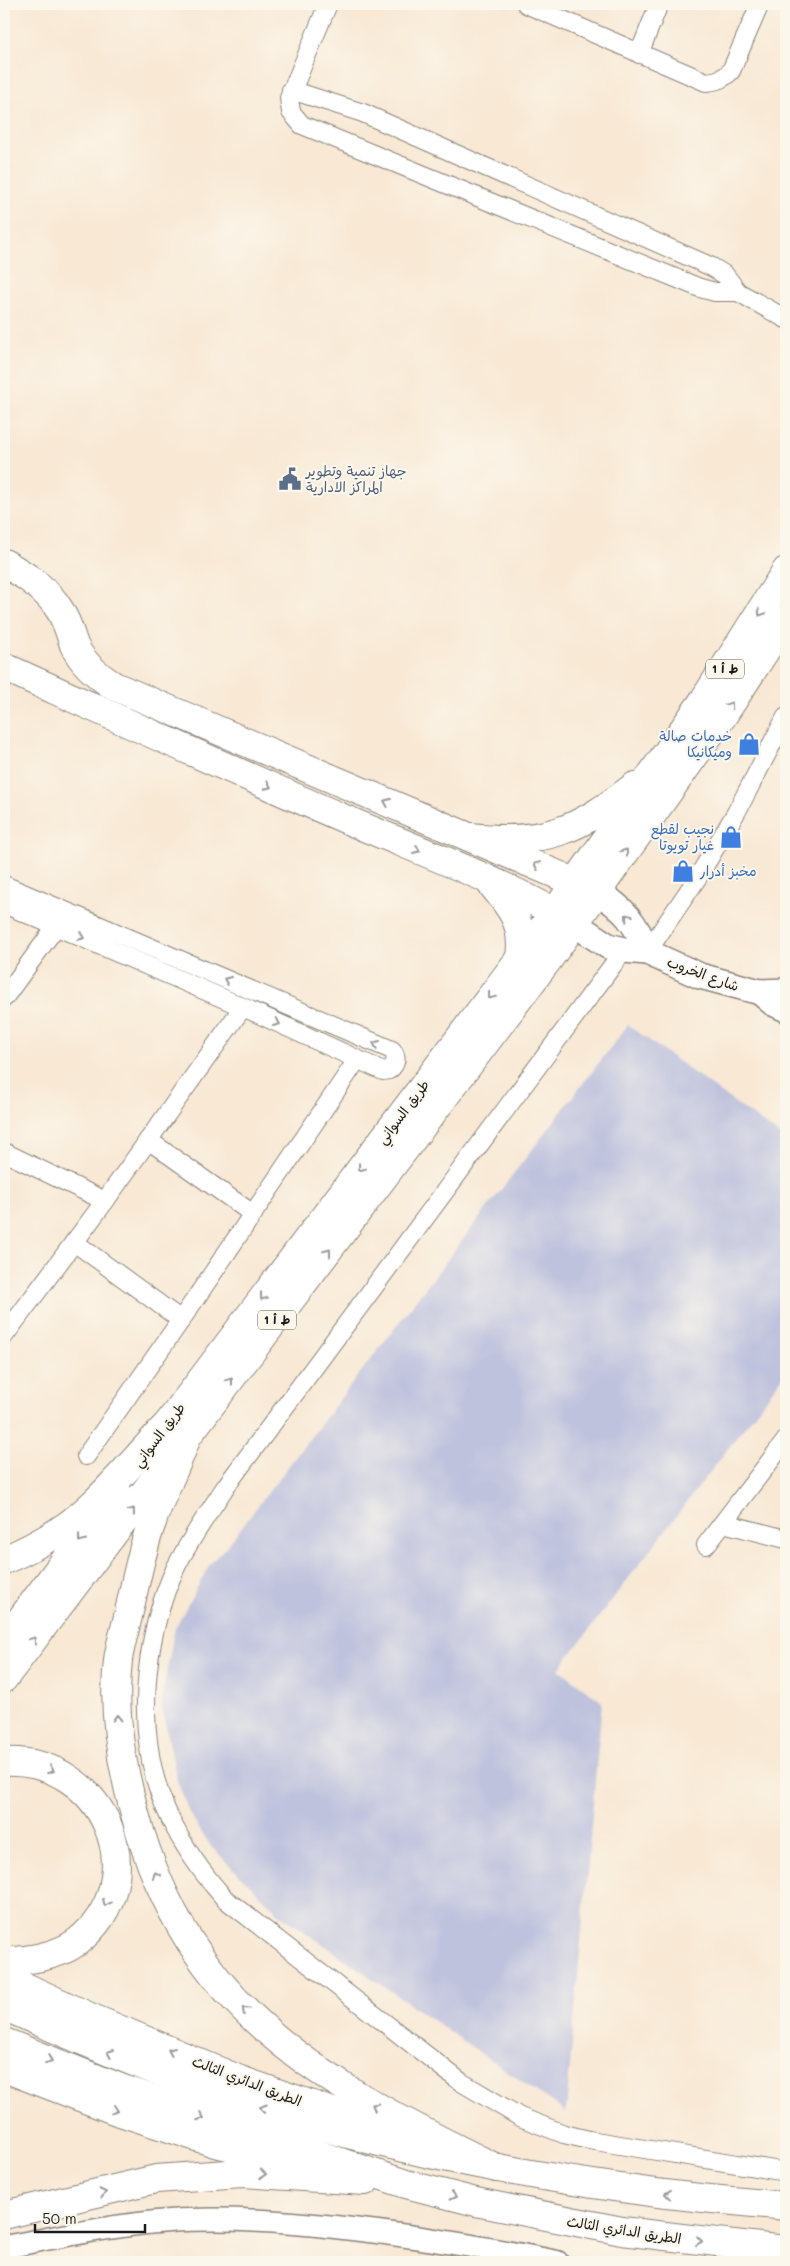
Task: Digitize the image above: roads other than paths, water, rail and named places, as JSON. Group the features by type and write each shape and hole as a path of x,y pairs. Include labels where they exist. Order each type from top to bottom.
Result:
{"main road":[{"path":"4,563 28,578 46,593 64,616 80,655 104,680 587,887 618,905 627,915 641,936 636,951"},
{"name":"طريق السواني","path":"587,887 660,766 747,635 786,571"},
{"name":"طريق السواني","path":"4,1642 175,1434 587,887 722,717 786,619"},
{"path":"4,666 223,766 489,881 565,918"},
{"path":"223,766 238,739"},
{"path":"470,837 524,840 553,834 581,823 607,807 660,766"},
{"path":"489,881 516,918 521,930 522,944 520,957"},
{"name":"طريق السواني","path":"4,1678 175,1434 520,957 565,918"},
{"name":"شارع الخروب","path":"565,918 600,942 636,951 700,976 760,992 786,991"},
{"name":"شارع الخروب","path":"760,992 765,998 786,1009"},
{"path":"4,1560 60,1531 175,1434"},
{"path":"175,1434 151,1523 118,1660 116,1723 128,1789 142,1841 160,1884 184,1935 205,1966 237,2004 280,2042 350,2092 496,2168"},
{"path":"4,1762 31,1763 56,1771 78,1784 96,1803 109,1826 115,1851 115,1877 108,1902 94,1924 76,1942 53,1953 28,1960 4,1962"},
{"name":"الطريق الدائري الثالث","path":"4,1977 90,2017 256,2086 496,2168"},
{"name":"الطريق الدائري الثالث","path":"4,2006 164,2075 227,2097 342,2132 496,2168 629,2190 786,2206"},
{"name":"الطريق الدائري الثالث","path":"4,2042 123,2089 406,2184"},
{"name":"الطريق الدائري الثالث","path":"4,2068 114,2110 215,2143 406,2184 476,2202 622,2231 786,2250"},
{"path":"4,2215 156,2179 201,2175 242,2173 406,2184"}],"street":[{"path":"328,4 289,98 291,112 302,125 700,288 715,292 738,292"},
{"path":"526,4 557,10 639,54 697,80 716,82 724,78 731,71 760,4"},
{"path":"639,54 659,4"},
{"path":"291,90 363,114 712,267 726,275 738,292 786,319"},
{"path":"786,717 737,811 698,877 636,951 226,1486 177,1566 160,1610 150,1656 147,1704 150,1754 155,1778 173,1824 196,1864 224,1899 467,2086 520,2116 564,2134 588,2140 786,2172"},
{"path":"4,885 61,919 243,1007 357,1060 386,1071 392,1068 396,1057 392,1050 61,919 4,904"},
{"path":"4,998 61,919"},
{"path":"4,1336 105,1200 243,1007"},
{"path":"86,1456 181,1320 357,1060"},
{"path":"148,1140 252,1214"},
{"path":"4,1152 105,1200"},
{"path":"74,1242 181,1320"},
{"path":"706,1545 786,1440"},
{"path":"723,1524 786,1539"},
{"path":"4,2247 131,2224 169,2220 238,2220 318,2226 416,2237 557,2262"}],"place":[{"name":"جهاز تنمية وتطوير المراكز الادارية","path":"290,479"},
{"name":"خدمات صالة وميكانيكا","path":"749,744"},
{"name":"نجيب لقطع غيار تويوتا","path":"731,837"},
{"name":"مخبز أدرار","path":"683,871"}]}
